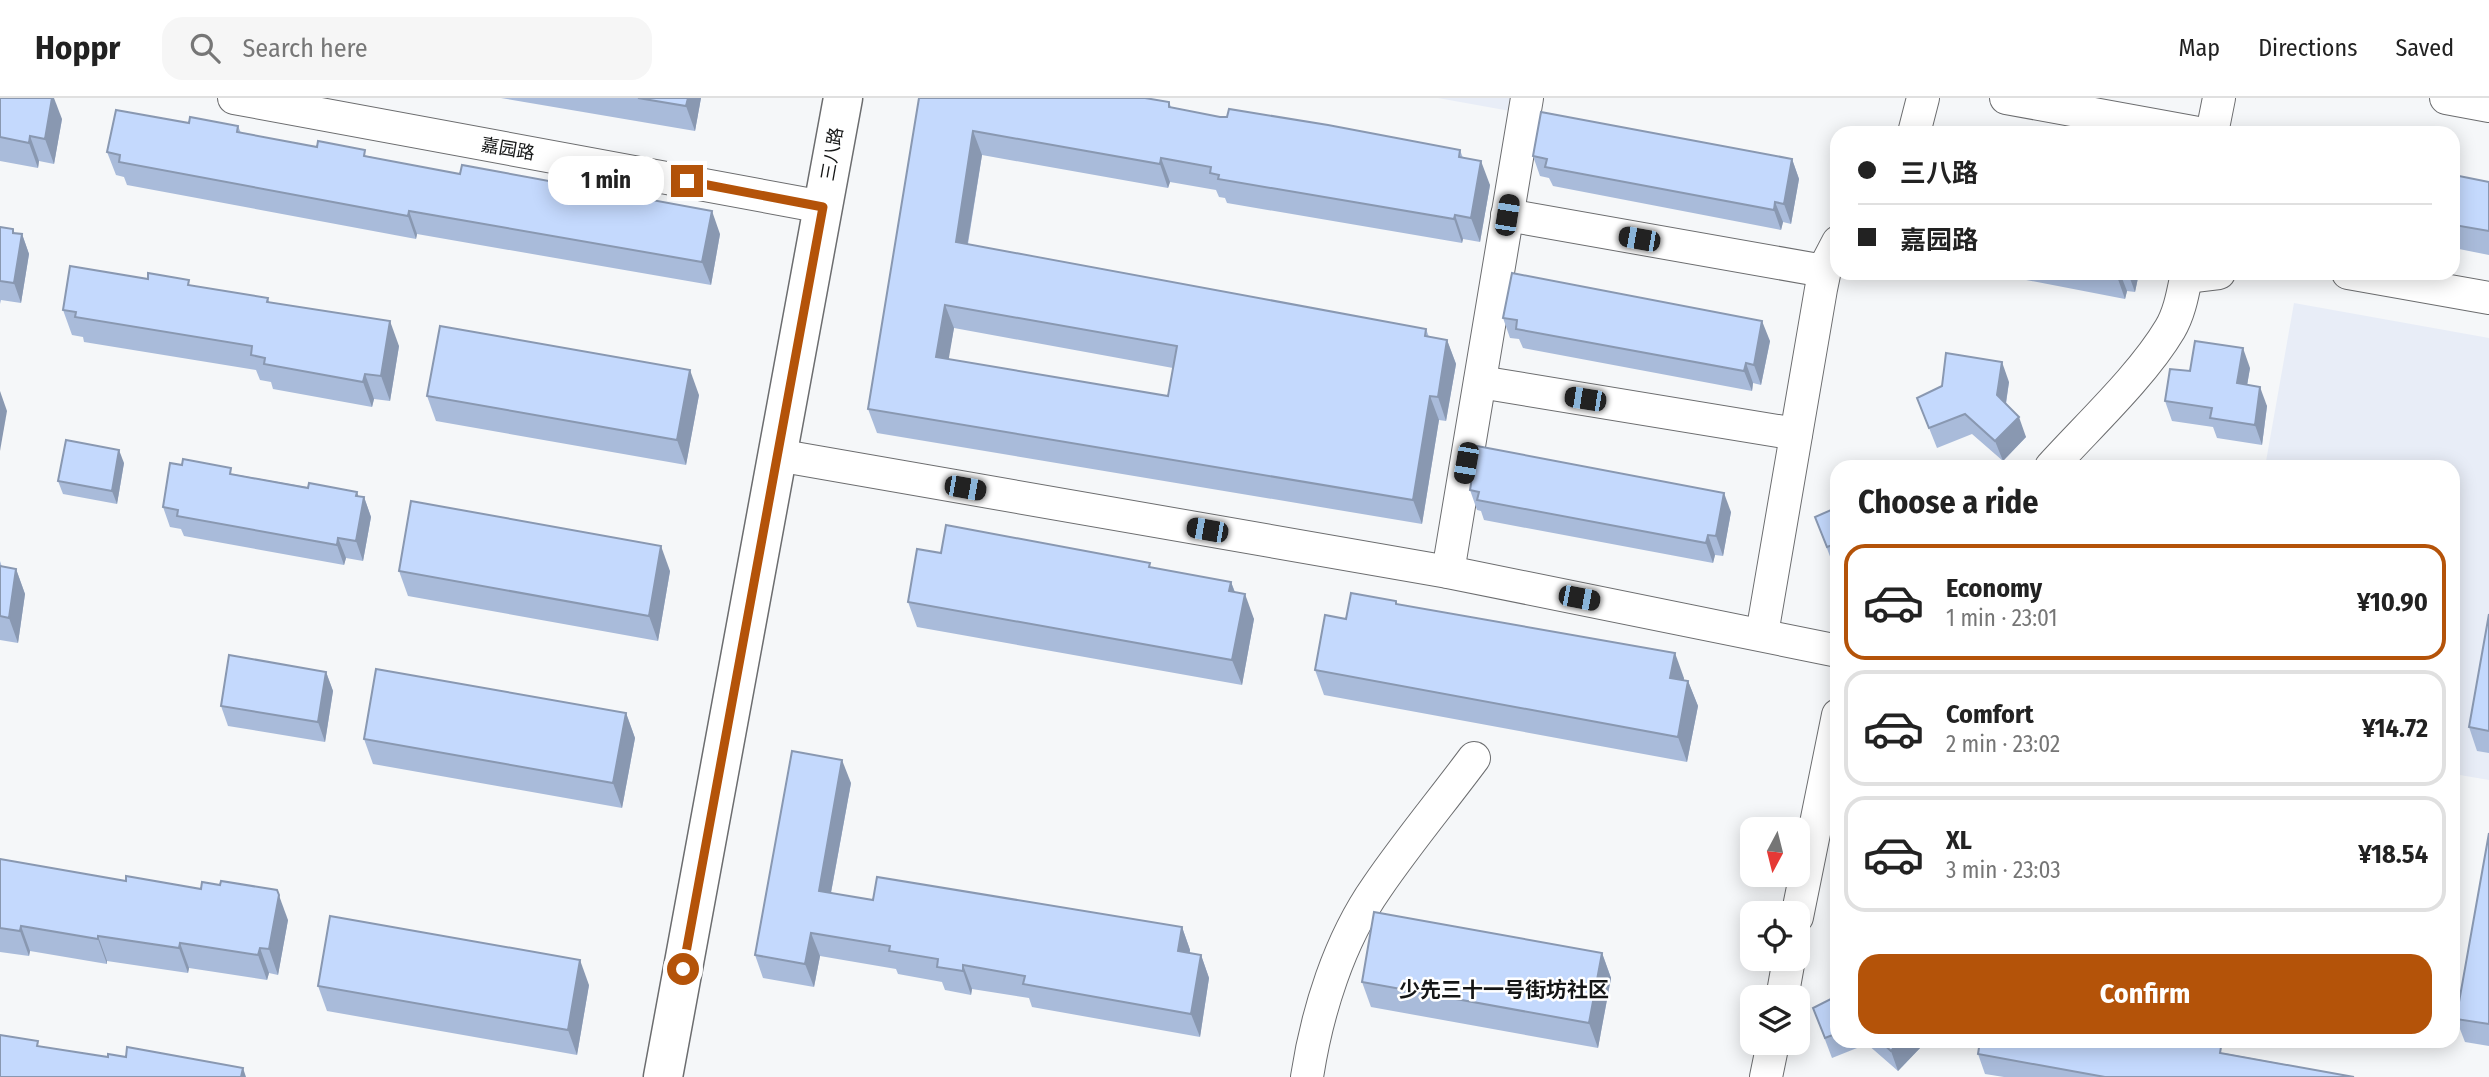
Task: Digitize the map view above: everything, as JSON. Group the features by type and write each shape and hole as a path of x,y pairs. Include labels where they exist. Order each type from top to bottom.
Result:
{"main road":[{"name":"三八路","path":"663,1077 843,98"}],"street":[{"name":"嘉园路","path":"234,98 307,105 823,207"},
{"path":"1448,572 1527,98"},
{"path":"1916,126 1923,98"},
{"path":"2006,98 2160,126"},
{"path":"2213,126 2219,98"},
{"path":"2446,98 2489,106"},
{"path":"1507,215 1825,271"},
{"path":"1762,634 1825,271 1830,260"},
{"path":"2057,460 2155,351 2171,328 2185,280"},
{"path":"2387,280 2489,298"},
{"path":"1480,382 1796,433"},
{"path":"777,455 1448,572 1830,649"},
{"path":"1800,901 1830,754"},
{"path":"1307,1077 1312,1046 1327,996 1359,916 1376,888 1474,758"},
{"path":"1766,1077 1771,1055"}],"shaded area":[{"path":"1438,98 1513,98 1510,111"},
{"path":"2294,303 2489,338 2489,780 2460,775 2460,460 2266,460"}],"building":[{"path":"0,98 52,98 45,139 30,136 29,143 0,137"},
{"path":"638,98 688,98 686,106"},
{"path":"919,98 1145,98 1169,102 1169,107 1220,117 1227,117 1229,109 1328,125 1460,150 1459,157 1481,161 1471,218 1455,215 1454,219 1218,179 1219,175 1210,173 1211,167 1161,158 1160,164 973,131 956,242 1426,329 1425,336 1447,340 1438,397 1430,396 1413,500 868,409","holes":["945,305 1177,346 1168,396 936,357"]},
{"path":"116,110 189,123 190,117 238,126 237,132 317,147 318,141 365,150 364,156 460,174 462,165 712,211 702,262 409,211 408,216 119,162 120,155 107,152"},
{"path":"1541,112 1792,159 1784,204 1775,202 1774,210 1545,167 1547,159 1533,156"},
{"path":"2460,176 2489,182 2489,231 2460,226"},
{"path":"0,227 22,234 14,283 0,281"},
{"path":"70,266 148,279 148,273 189,280 188,285 268,298 267,302 390,321 381,376 365,374 363,382 264,364 265,358 251,355 252,346 75,317 76,312 63,310"},
{"path":"1512,273 1762,321 1754,365 1746,363 1744,371 1516,329 1517,320 1503,318"},
{"path":"440,326 690,370 677,440 427,396"},
{"path":"2195,341 2243,348 2237,383 2260,387 2255,425 2210,418 2212,408 2165,401 2170,369 2190,371"},
{"path":"1946,353 2002,362 1997,395 2019,417 1995,441 1965,414 1929,428 1917,398 1942,386"},
{"path":"66,440 119,450 112,491 58,481"},
{"path":"1477,446 1724,493 1716,536 1708,535 1706,543 1477,500 1479,492 1470,490"},
{"path":"183,459 231,468 230,474 308,488 309,483 357,492 356,496 364,497 356,541 338,538 337,545 177,516 178,510 163,507 170,463 182,465"},
{"path":"411,501 661,546 649,616 399,571"},
{"path":"1830,510 1830,546 1827,547 1815,517"},
{"path":"946,525 1150,563 1149,567 1231,582 1229,591 1245,594 1232,660 908,602 917,549 941,553"},
{"path":"0,566 16,569 9,618 0,616"},
{"path":"1351,593 1396,601 1396,604 1675,653 1670,678 1688,681 1678,737 1315,670 1325,615 1346,619"},
{"path":"2489,614 2489,731 2469,727"},
{"path":"229,655 326,672 318,722 221,706"},
{"path":"376,669 626,713 613,783 364,739"},
{"path":"792,751 842,760 819,891 873,900 877,877 1182,927 1178,951 1201,955 1191,1014 1023,984 1025,976 963,965 963,971 937,967 938,959 889,951 890,946 811,933 805,964 755,955"},
{"path":"2489,833 2489,1024 2460,1020 2460,996"},
{"path":"0,859 126,881 126,876 201,889 202,882 220,885 221,881 277,890 279,895 269,949 260,948 258,955 180,943 179,948 98,936 98,939 21,926 20,931 0,928"},
{"path":"1374,912 1602,953 1589,1023 1362,982"},
{"path":"330,916 580,960 568,1030 318,986"},
{"path":"1830,999 1830,1036 1825,1038 1813,1008"},
{"path":"0,1035 38,1041 37,1046 108,1057 108,1054 126,1057 127,1047 243,1068 241,1077 0,1077"},
{"path":"1979,1048 2221,1048 2220,1053 2354,1077 2105,1077 1978,1054"}],"district":[{"name":"少先三十一号街坊社区","path":"1504,990"}],"route":[{"path":"683,969 823,207 687,181"}]}
